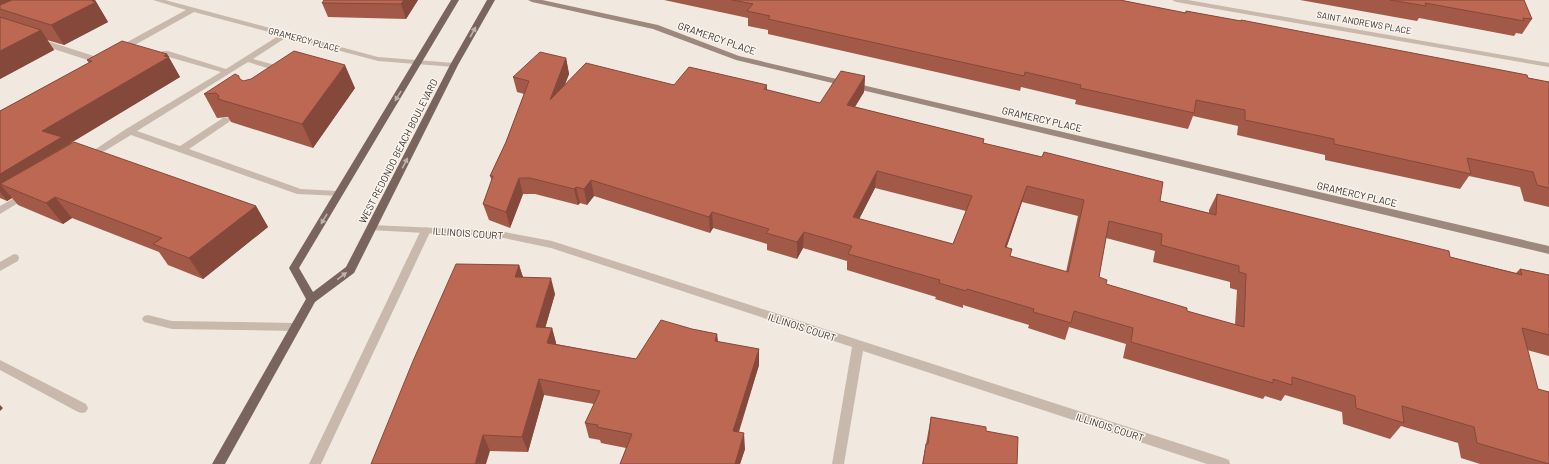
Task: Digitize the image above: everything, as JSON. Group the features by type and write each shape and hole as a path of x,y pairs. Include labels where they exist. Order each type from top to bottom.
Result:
{"main road":[{"path":"311,299 294,268 455,0"},
{"name":"WEST REDONDO BEACH BOULEVARD","path":"218,464 311,299 350,270 373,228 454,65 491,0"}],"street":[{"name":"GRAMERCY PLACE","path":"157,0 378,59 454,65"},
{"name":"GRAMERCY PLACE","path":"532,0 655,27 744,60 1549,250"},
{"name":"SAINT ANDREWS PLACE","path":"1176,0 1192,1 1549,65"},
{"path":"86,68 192,10"},
{"path":"82,161 286,35"},
{"path":"28,38 106,57"},
{"path":"165,52 226,71"},
{"path":"246,59 286,71 278,80"},
{"path":"181,150 226,120"},
{"path":"129,131 300,192 338,194"},
{"path":"0,211 34,190"},
{"name":"ILLINOIS COURT","path":"373,228 499,234 552,246 1224,464"},
{"path":"315,464 426,230"},
{"path":"0,267 14,258"},
{"path":"148,319 172,325 295,327"},
{"path":"838,464 858,345"},
{"path":"0,365 82,408"}],"building":[{"path":"12,0 95,0 92,1 96,2 51,25 0,9 0,5"},
{"path":"324,0 404,0 401,4 322,3"},
{"path":"732,0 1120,0 1186,13 1186,11 1241,20 1527,75 1528,78 1549,82 1549,188 1537,185 1533,172 1467,158 1471,174 1334,144 1334,139 1245,120 1245,110 1196,100 1194,113 1080,88 1081,85 1025,72 1024,76 768,19 770,16 747,11 753,4"},
{"path":"1390,0 1524,0 1532,19 1523,18 1524,21 1425,3 1426,6"},
{"path":"0,17 41,30 0,51"},
{"path":"122,41 167,54 164,56 169,57 42,131 62,137 0,174 0,111 92,61 87,60"},
{"path":"294,51 345,65 302,124 218,99 219,96 216,93 204,94 235,74 243,81 251,79"},
{"path":"540,52 566,58 550,100 586,63 674,85 689,67 767,85 764,89 820,103 841,71 865,76 847,105 984,139 983,143 1042,157 1044,152 1163,182 1160,201 1216,215 1217,194 1449,251 1450,257 1522,275 1520,269 1549,275 1549,335 1522,328 1538,389 1549,392 1549,464 1477,443 1474,427 1402,406 1404,423 1356,408 1355,396 1292,377 1292,385 1273,379 1273,383 1131,342 1133,328 1074,311 1071,323 1033,312 1034,309 967,289 966,291 939,283 940,280 848,254 852,246 804,232 797,242 766,233 769,229 712,212 709,217 591,180 584,189 576,187 574,189 530,178 519,178 506,212 483,204 493,176 490,176 506,142 529,81 513,77","holes":["877,171 972,196 953,244 853,217","1027,186 1084,200 1068,272 1010,256 1012,249 1005,247","1109,221 1162,234 1161,245 1239,266 1239,272 1246,274 1244,327 1187,311 1187,308 1106,284 1107,280 1099,277"]},
{"path":"74,142 256,206 189,258 153,244 162,238 55,197 46,203 0,184"},
{"path":"456,264 519,265 515,277 551,278 536,327 552,328 547,343 636,359 661,320 692,329 717,334 715,341 759,349 733,431 744,433 735,464 620,464 632,434 585,423 600,391 539,379 522,437 483,435 475,464 371,464 413,361"},
{"path":"931,417 986,427 986,431 1018,437 1017,464 923,464 926,444 928,444"}]}
